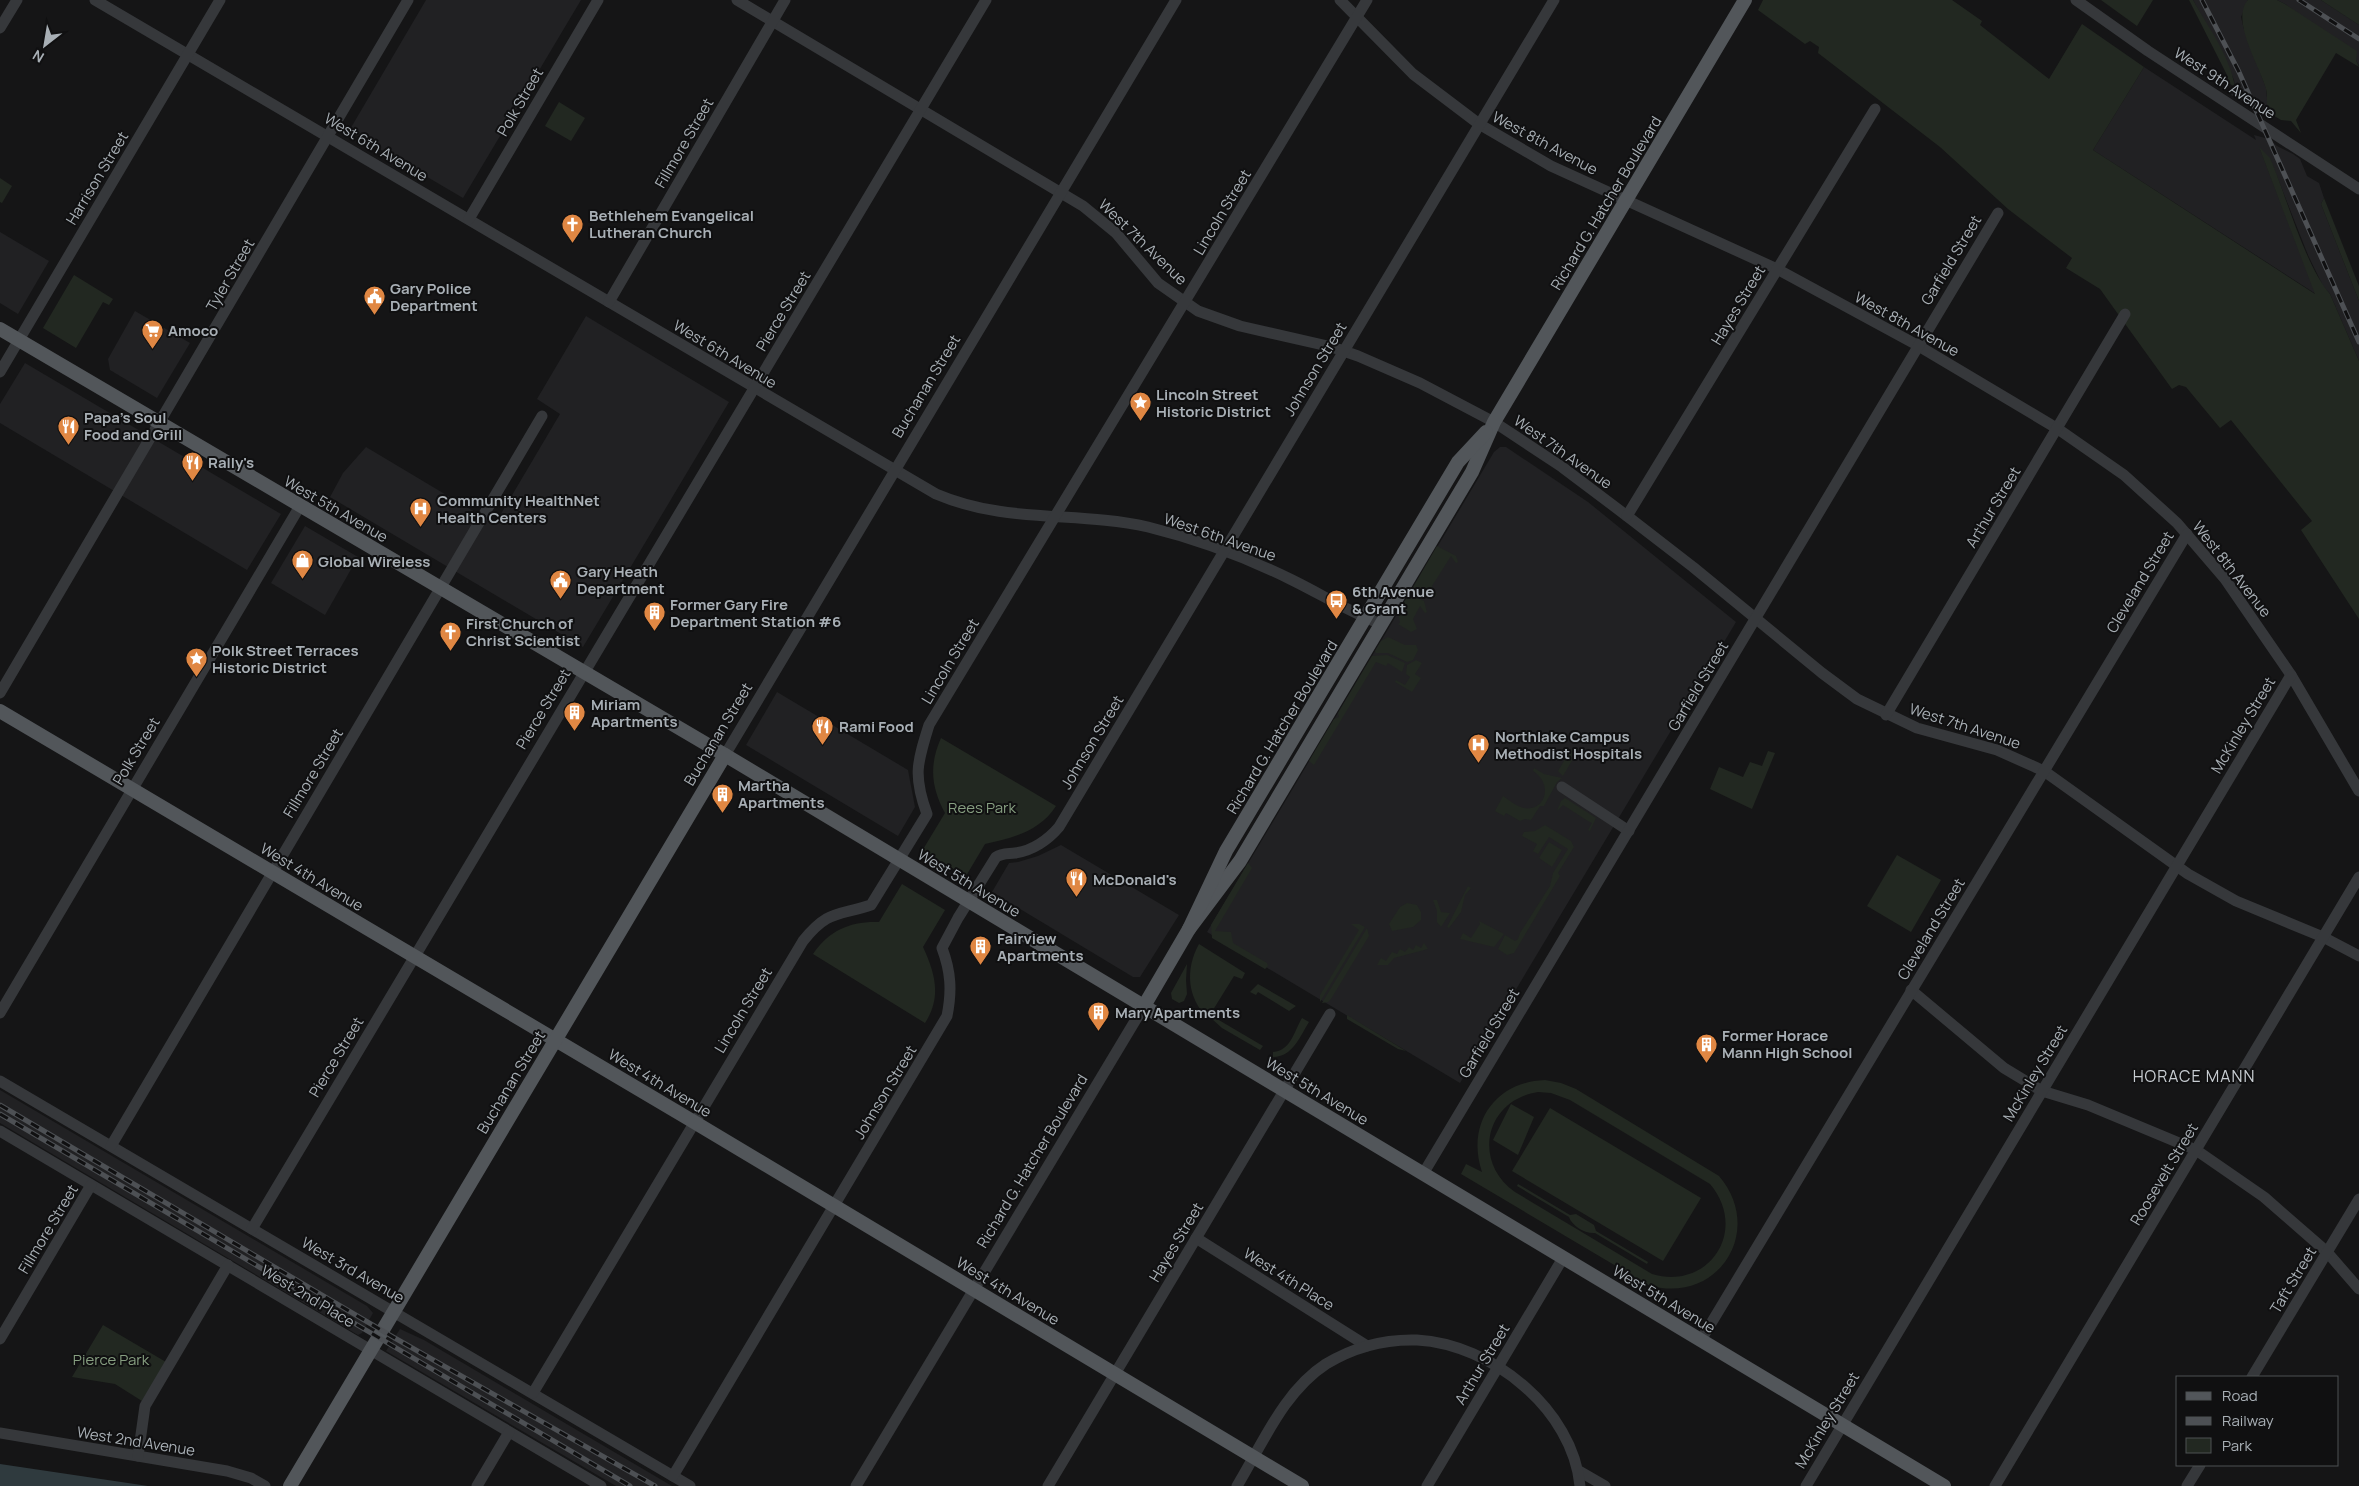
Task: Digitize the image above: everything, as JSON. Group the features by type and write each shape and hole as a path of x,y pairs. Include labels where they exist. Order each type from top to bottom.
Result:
{"main road":[{"name":"Richard G. Hatcher Boulevard","path":"1189,929 1232,874 1472,472 1494,422 1627,202 1745,0"},
{"name":"West 5th Avenue","path":"0,329 725,755 1944,1486"},
{"name":"Richard G. Hatcher Boulevard","path":"1144,1006 1189,929 1226,852 1458,462 1494,422"},
{"name":"West 4th Avenue","path":"0,711 555,1039 1302,1486"},
{"name":"Buchanan Street","path":"290,1486 725,755"},
{"path":"1272,774 1287,782"}],"street":[{"path":"0,28 16,0"},
{"name":"West 6th Avenue","path":"94,0 936,494 968,506 1003,513 1105,521 1146,527 1182,536 1274,571 1381,624"},
{"name":"Harrison Street","path":"0,372 220,0"},
{"name":"Tyler Street","path":"0,693 408,0"},
{"name":"Polk Street","path":"469,219 598,0"},
{"name":"West 7th Avenue","path":"737,0 1060,192 1104,222 1158,282 1184,302 1217,319 1344,351 1412,379 1494,422 1562,467 1627,516 1840,687 1886,715 1916,728 1997,750 2044,771 2176,867 2236,901 2323,937 2359,956"},
{"name":"Fillmore Street","path":"609,302 785,0"},
{"name":"Pierce Street","path":"252,1229 986,0"},
{"name":"Buchanan Street","path":"725,755 1176,0"},
{"name":"West 8th Avenue","path":"1340,0 1413,74 1479,124 1552,166 1627,202 1777,269 1917,345 2058,428 2124,475 2187,534 2225,579 2291,675 2359,791"},
{"name":"Lincoln Street","path":"532,1393 803,941 814,927 828,916 871,905 927,814 920,794 917,764 929,726 1367,0"},
{"name":"Johnson Street","path":"673,1476 947,1016 951,982 943,945 968,901 996,857 1001,854 1021,852 1036,846 1053,834 1058,827 1554,0"},
{"name":"West 9th Avenue","path":"2076,0 2148,50 2359,189"},
{"name":"Hayes Street","path":"1627,516 1875,109"},
{"name":"Garfield Street","path":"1423,1174 1917,345 1998,213"},
{"name":"Arthur Street","path":"1886,715 2125,314"},
{"name":"Fillmore Street","path":"111,1146 542,416"},
{"name":"Polk Street","path":"0,1014 131,789 300,506"},
{"name":"Cleveland Street","path":"1701,1340 2187,534"},
{"name":"McKinley Street","path":"1806,1486 2291,675"},
{"path":"1562,787 1629,831"},
{"name":"Roosevelt Street","path":"1995,1486 2359,877"},
{"path":"1911,990 2004,1068 2042,1091 2088,1105 2196,1150 2264,1197 2328,1252 2359,1289"},
{"name":"Richard G. Hatcher Boulevard","path":"856,1486 1144,1006"},
{"name":"Hayes Street","path":"1048,1486 1330,1014"},
{"name":"West 3rd Avenue","path":"0,1081 690,1486"},
{"name":"West 2nd Place","path":"0,1131 601,1486"},
{"name":"Fillmore Street","path":"0,1339 91,1185"},
{"name":"Taft Street","path":"2253,1376 2359,1199"},
{"name":"West 4th Place","path":"1196,1238 1366,1346"},
{"name":"Arthur Street","path":"1427,1486 1563,1258"},
{"path":"138,1456 146,1406 228,1265"},
{"path":"1237,1486 1288,1401 1310,1378 1339,1357 1366,1346 1396,1341 1435,1343 1467,1353 1497,1368 1528,1389 1555,1418 1579,1471 1580,1486"},
{"path":"477,1486 509,1432"},
{"name":"West 2nd Avenue","path":"0,1433 227,1471 251,1478 265,1486"},
{"path":"2187,1486 2199,1466"},
{"path":"1579,1471 1605,1486"}],"shaded area":[{"path":"426,0 581,0 463,198 349,131"},
{"path":"2193,0 2248,0 2241,17 2266,88 2269,117 2231,95 2235,88 2234,80 2221,51"},
{"path":"2277,0 2321,0 2359,25 2359,66 2356,60 2285,4"},
{"path":"2144,67 2256,140 2254,135 2269,139 2277,146 2293,154 2300,159 2307,176 2319,183 2324,198 2321,204 2359,301 2359,361 2330,294 2323,286 2308,255 2270,159 2260,149 2316,294 2093,150"},
{"path":"0,232 49,261 18,314 0,303"},
{"name":"Amoco","path":"135,311 190,343 157,398 110,370 108,359"},
{"path":"586,316 729,402 583,647 330,497 343,473 366,447 495,524 560,414 537,399"},
{"path":"25,363 281,514 247,570 0,423 0,404"},
{"name":"Northlake Campus Methodist Hospitals","path":"1500,447 1506,447 1588,502 1736,622 1460,1083 1207,932 1494,452"},
{"path":"305,526 358,557 325,615 271,583"},
{"path":"777,692 908,770 915,807 898,836 746,745"},
{"path":"1061,845 1179,915 1140,977 1133,977 992,892 1009,863 1038,856"},
{"path":"0,1090 367,1306 373,1313 362,1333 358,1335 0,1123"},
{"path":"400,1329 424,1340 672,1486 616,1486 386,1351"},
{"path":"0,1464 148,1486 0,1486"}],"green space":[{"path":"1763,0 1952,0 1982,21 1980,25 2049,79 2082,24 2144,67 2093,150 2315,294 2259,147 2270,158 2304,248 2312,266 2330,294 2359,361 2359,619 2301,530 2312,521 2231,420 2220,428 2186,387 2179,385 2172,389 2100,289 2066,268 2072,258 2008,209 1940,147 1818,53 1819,47 1810,41 1805,44 1758,10"},
{"path":"2101,0 2153,0 2137,26"},
{"path":"2189,0 2193,0 2218,42 2228,64 2235,87 2227,82 2228,77"},
{"path":"2248,0 2277,0 2357,51 2356,60 2359,67 2336,53 2296,120 2301,133 2291,121 2281,120 2268,112 2266,89 2244,31 2243,9"},
{"path":"2321,0 2359,0 2359,25"},
{"path":"559,102 585,118 571,141 545,126"},
{"path":"0,178 12,186 2,203 0,202"},
{"path":"2324,198 2359,286 2359,301 2321,204"},
{"path":"74,275 113,299 109,305 103,302 76,348 43,328"},
{"path":"1437,546 1456,556 1458,562 1456,563 1451,556 1432,586 1437,596 1426,598 1412,589"},
{"path":"1409,594 1424,601 1427,612 1425,613 1420,606 1413,619 1417,629 1411,632 1398,624 1400,623 1398,612"},
{"path":"1388,637 1405,645 1416,645 1418,650 1413,660 1407,662 1388,653 1376,653 1375,651 1381,641"},
{"path":"1387,655 1405,663 1402,672 1388,663 1386,666 1376,662 1314,765 1309,761 1334,719 1339,717 1338,713 1372,656"},
{"path":"1416,660 1422,663 1415,674 1421,678 1412,692 1395,682 1396,680 1405,685 1410,677 1406,674 1407,665"},
{"name":"Rees Park","path":"941,738 1056,806 1042,822 1025,832 985,844 966,876 922,851 945,813 934,785 933,776 935,757"},
{"path":"1571,749 1577,752 1563,776 1558,771"},
{"path":"1768,751 1775,753 1752,809 1710,789 1719,767 1743,777 1750,762 1762,766"},
{"path":"1534,768 1544,774 1562,778 1557,782 1544,806 1540,806 1531,820 1525,819 1520,821 1506,813 1504,816 1495,811 1503,796 1524,808 1537,806 1542,801 1545,789 1540,776 1533,771"},
{"path":"1565,798 1596,818 1590,831 1588,830 1592,823 1563,805 1557,811 1561,801"},
{"path":"1545,825 1571,841 1574,847 1558,873 1560,876 1514,953 1507,955 1498,949 1505,935 1515,941 1518,939 1550,886 1553,873 1568,849 1549,837 1538,854 1533,851 1537,844 1522,836 1524,832 1535,831"},
{"path":"1549,842 1562,850 1552,867 1539,858"},
{"path":"1897,855 1941,880 1911,932 1867,906"},
{"path":"1248,863 1252,868 1215,931 1231,932 1233,943 1267,963 1268,966 1265,969 1212,938 1211,925"},
{"path":"902,884 945,910 923,947 931,966 935,985 934,1004 925,1023 813,954 826,939 841,929 859,923 879,922"},
{"path":"1468,886 1471,888 1465,895 1461,912 1449,928 1447,927"},
{"path":"1433,900 1437,900 1441,912 1450,913 1441,927 1437,922 1437,911"},
{"path":"1407,903 1417,905 1421,912 1421,920 1413,927 1392,931 1389,924 1400,907"},
{"path":"1479,921 1504,934 1494,947 1460,939 1463,933 1471,938 1480,924"},
{"path":"1351,924 1359,924 1365,927 1320,1002 1320,995 1359,930"},
{"path":"1367,928 1369,936 1331,999 1328,1002 1322,1003"},
{"path":"1424,943 1428,949 1394,958 1388,965 1377,965 1381,958 1386,961 1392,952 1397,954 1400,949 1405,952 1409,947 1413,950 1416,945 1421,948"},
{"path":"1199,944 1245,973 1242,979 1234,976 1208,1018 1196,1002 1190,983 1192,963"},
{"path":"1187,964 1187,994 1184,1001 1179,1003 1172,999 1171,993"},
{"path":"1258,984 1296,1006 1289,1011 1258,992 1256,995 1250,992"},
{"path":"1347,1015 1406,1051 1398,1049 1347,1019"},
{"path":"1212,1016 1263,1046 1260,1050 1222,1028 1211,1018"},
{"path":"1302,1018 1309,1022 1295,1045 1286,1054 1273,1057 1273,1052 1284,1048 1291,1040"},
{"path":"1545,1080 1561,1083 1576,1089 1719,1176 1732,1197 1737,1219 1735,1240 1727,1259 1713,1274 1695,1285 1673,1289 1648,1285 1461,1174 1466,1164 1482,1172 1478,1155 1478,1138 1481,1123 1488,1109 1498,1098 1511,1089 1527,1083","holes":["1538,1092 1551,1093 1570,1100 1710,1184 1721,1202 1725,1220 1724,1237 1717,1253 1706,1265 1691,1274 1672,1277 1652,1274 1515,1192 1501,1179 1493,1165 1489,1149 1490,1134 1496,1119 1506,1107 1520,1097"]},
{"path":"1511,1104 1534,1117 1518,1155 1493,1140"},
{"path":"1550,1108 1701,1198 1663,1261 1512,1171"},
{"path":"1518,1184 1570,1215 1576,1214 1594,1225 1596,1231 1648,1262 1647,1264 1595,1233 1579,1229 1569,1217 1517,1186"},
{"name":"Pierce Park","path":"103,1325 166,1362 142,1401 115,1384 72,1377"}],"railway":[{"path":"2202,0 2239,72 2359,342"},
{"path":"2299,0 2359,39"},
{"path":"0,1105 393,1337 655,1486"},
{"path":"0,1114 630,1486"}],"place":[{"name":"Bethlehem Evangelical Lutheran Church","path":"573,243"},
{"name":"Gary Police Department","path":"374,316"},
{"name":"Amoco","path":"152,349"},
{"name":"Lincoln Street Historic District","path":"1140,422"},
{"name":"Papa's Soul Food and Grill","path":"68,445"},
{"name":"Rally's","path":"192,481"},
{"name":"Community HealthNet Health Centers","path":"421,528"},
{"name":"Global Wireless","path":"302,580"},
{"name":"Gary Heath Department","path":"561,599"},
{"name":"6th Avenue & Grant","path":"1336,619"},
{"name":"Former Gary Fire Department Station #6","path":"654,632"},
{"name":"First Church of Christ Scientist","path":"450,651"},
{"name":"Polk Street Terraces Historic District","path":"196,678"},
{"name":"Miriam Apartments","path":"575,732"},
{"name":"Rami Food","path":"823,745"},
{"name":"Northlake Campus Methodist Hospitals","path":"1479,764"},
{"name":"Martha Apartments","path":"722,813"},
{"name":"McDonald's","path":"1077,898"},
{"name":"Fairview Apartments","path":"981,966"},
{"name":"Mary Apartments","path":"1099,1031"},
{"name":"Former Horace Mann High School","path":"1706,1063"}],"district":[{"name":"HORACE MANN","path":"2194,1076"}]}
